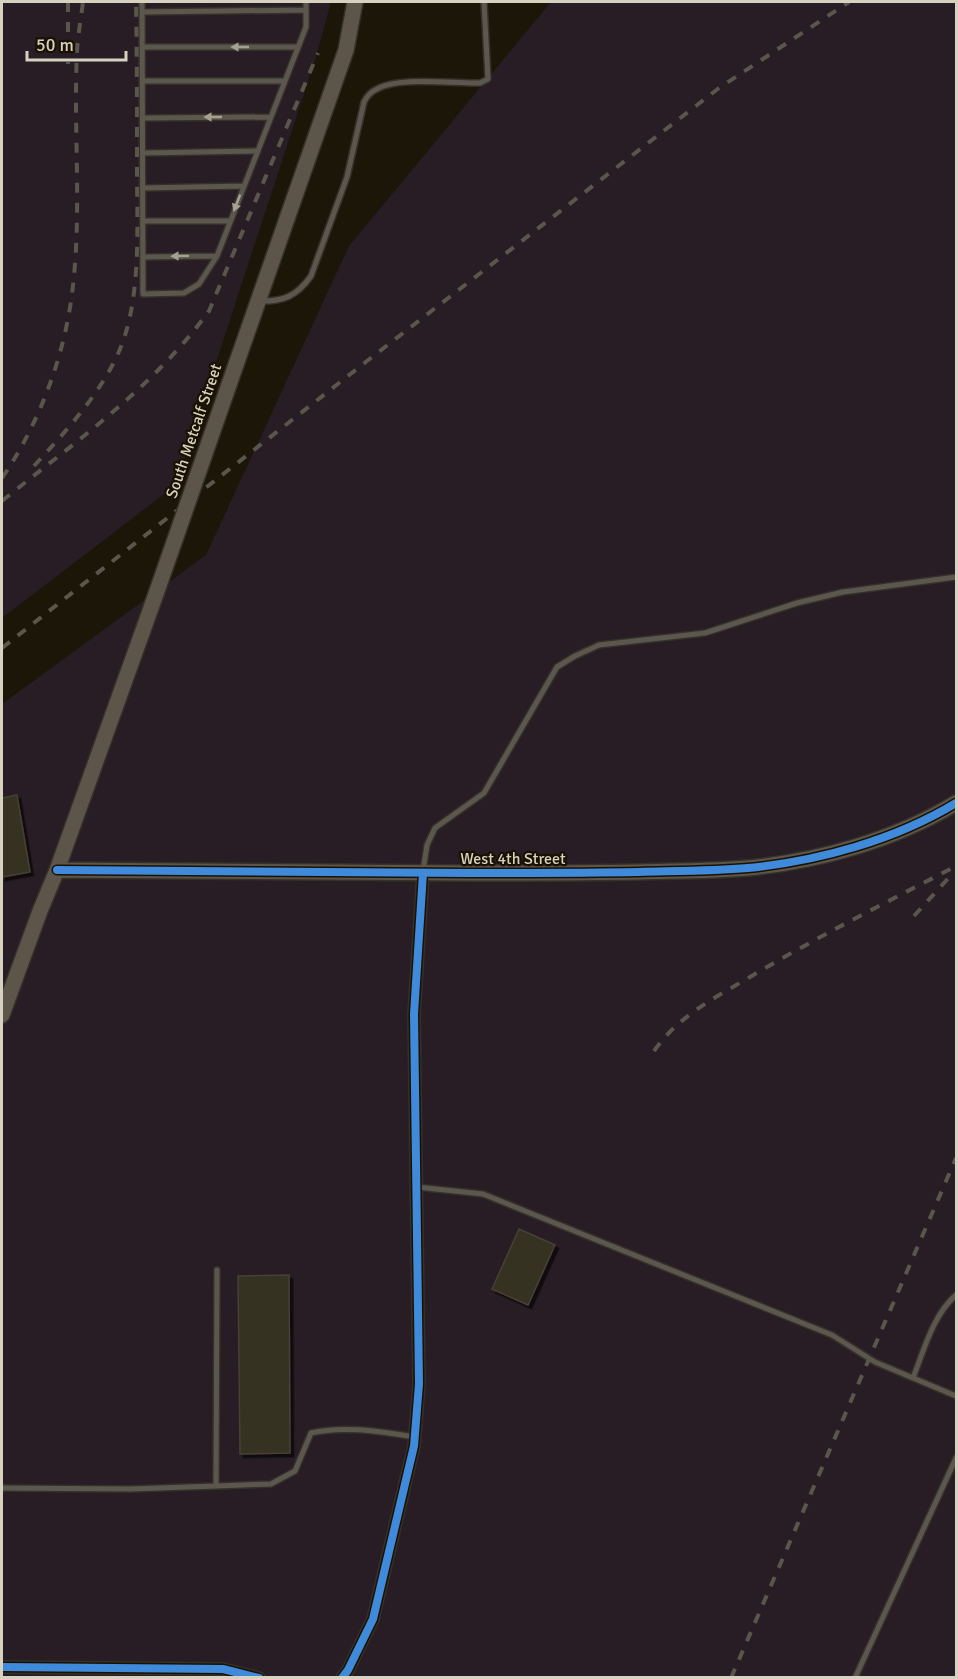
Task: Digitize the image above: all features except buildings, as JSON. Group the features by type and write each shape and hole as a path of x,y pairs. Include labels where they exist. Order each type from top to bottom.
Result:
{"main road":[{"name":"South Metcalf Street","path":"2,1015 57,870 316,140 342,62 355,2"},
{"name":"West 4th Street","path":"57,870 423,873 708,871 750,868 825,855 869,842 893,834 957,803"}],"street":[{"path":"342,1677 348,1670 373,1619 415,1437 419,1384 414,1014 423,873"},
{"path":"2,1667 152,1673 223,1669 259,1677"}],"lane":[{"path":"142,2 143,294 184,292 199,284 217,256 306,27 306,2"},
{"path":"256,307 290,297 303,287 311,276 347,177 361,114 368,94 377,88 392,84 480,83 488,79 484,2"},
{"path":"142,12 306,10"},
{"path":"143,47 298,47"},
{"path":"143,81 285,81"},
{"path":"143,117 271,117"},
{"path":"143,153 258,151"},
{"path":"143,188 244,186"},
{"path":"143,221 230,221"},
{"path":"143,257 217,256"},
{"path":"423,873 427,845 435,828 484,793 556,667 575,656 599,645 705,633 797,603 843,592 957,577"},
{"path":"417,1187 483,1194 831,1335 875,1362 957,1396"},
{"path":"216,1486 217,1270"},
{"path":"913,1378 936,1322 946,1304 957,1294"},
{"path":"2,1488 119,1489 271,1484 295,1471 311,1433 325,1430 382,1432 415,1437"},
{"path":"855,1677 957,1458"}],"shaded area":[{"path":"2,2 331,2 316,57 176,485 2,618"},
{"path":"551,2 956,2 956,1677 2,1677 2,704 206,555 349,246"}],"railway":[{"path":"68,2 68,64"},
{"path":"2,478 26,438 46,394 61,348 71,301 75,270 77,208 77,51 83,2"},
{"path":"34,466 80,414 100,386 117,356 131,313 137,241 136,2"},
{"path":"2,648 719,88 849,2"},
{"path":"2,501 112,413 163,365 209,311 318,53"},
{"path":"654,1051 675,1027 713,999 855,918 956,866"},
{"path":"914,916 954,872"},
{"path":"731,1678 956,1158"}],"cycle path":[{"path":"57,870 533,873 748,868 802,860 856,847 908,828 956,803"},
{"path":"342,1678 373,1619 414,1446 419,1384 414,1014 423,873"},
{"path":"2,1667 223,1669 259,1678"}]}
